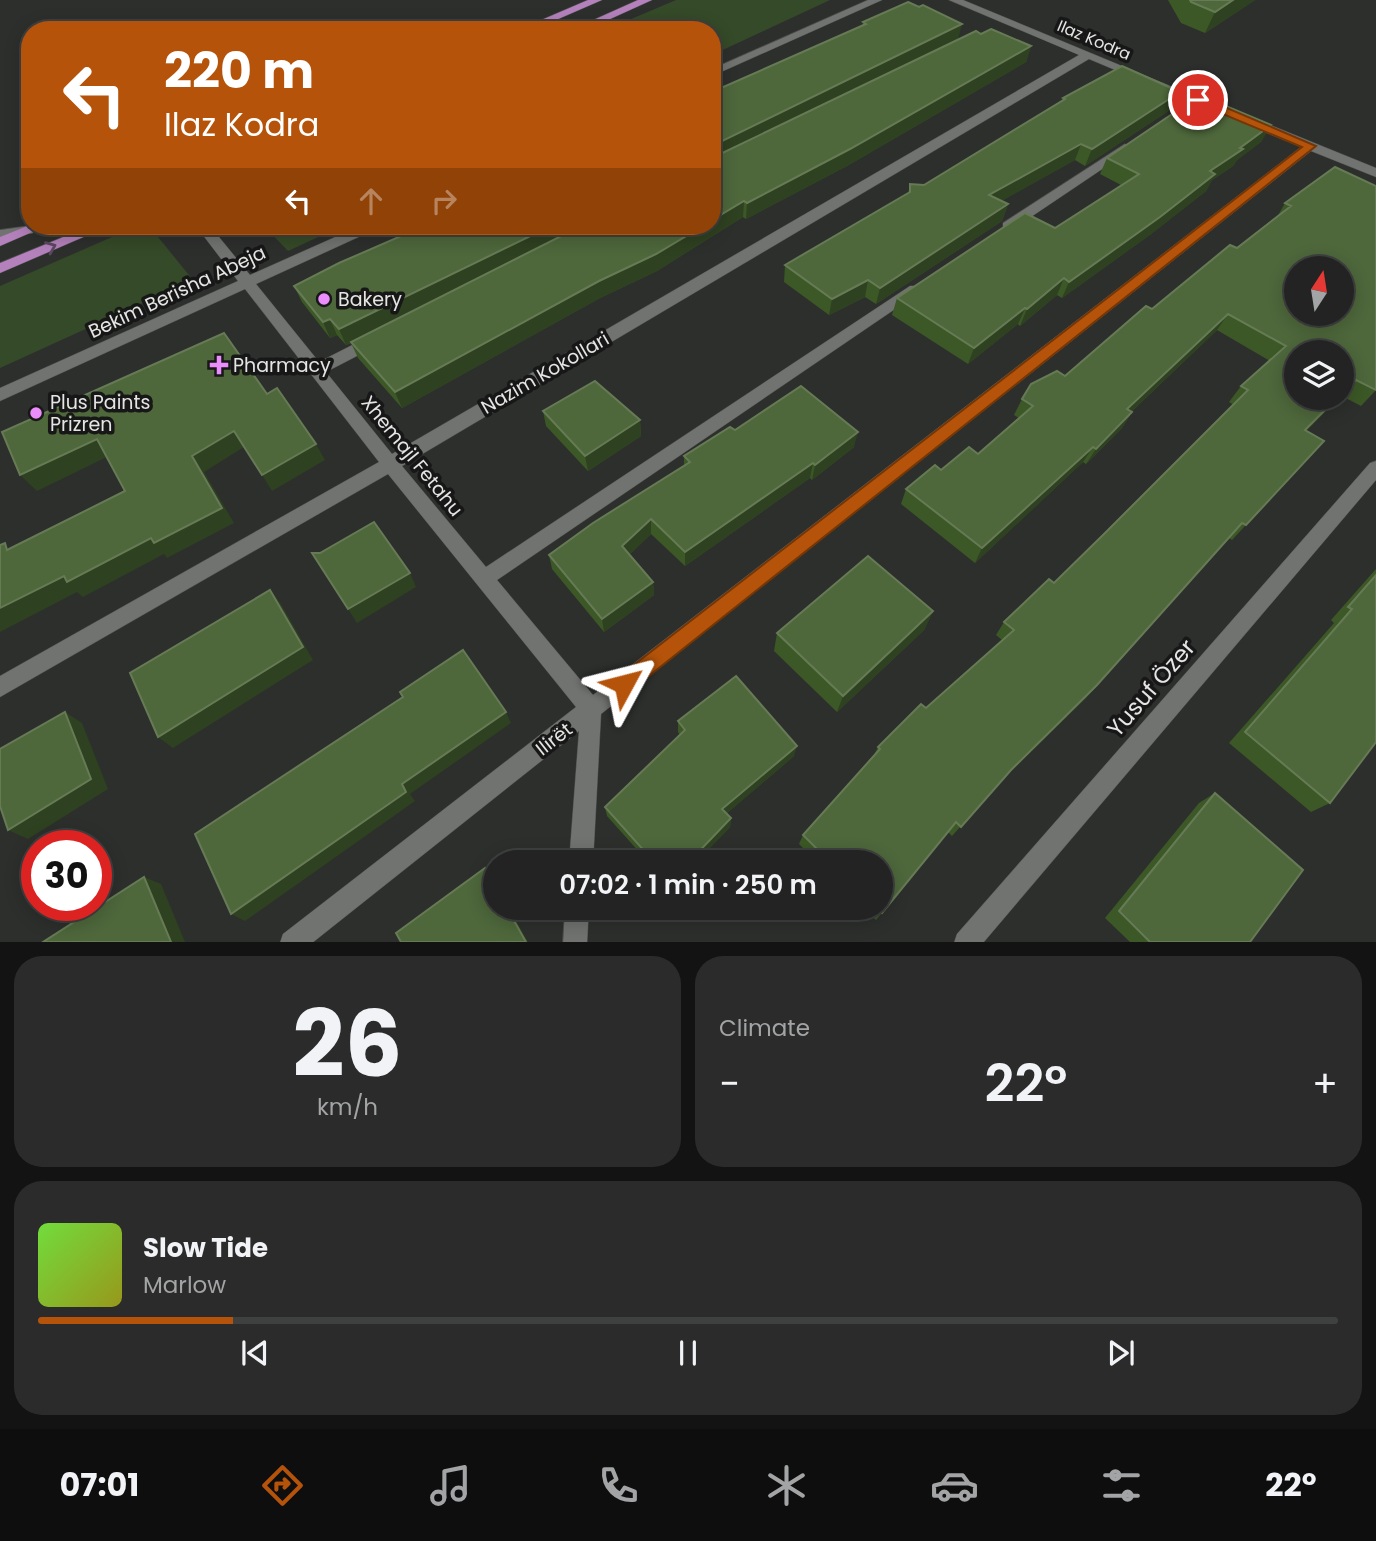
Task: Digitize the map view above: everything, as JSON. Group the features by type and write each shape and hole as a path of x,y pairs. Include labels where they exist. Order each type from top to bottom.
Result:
{"main road":[{"path":"545,21 597,0"},
{"path":"597,21 647,0"},
{"path":"0,242 21,233"},
{"path":"0,268 80,235"}],"street":[{"path":"721,69 877,0"},
{"name":"Ilaz Kodra","path":"954,0 1088,55 1192,104 1310,146 1376,173"},
{"path":"997,27 1009,21"},
{"name":"Nazim Kokollari","path":"0,687 390,464 1088,55"},
{"path":"990,239 1140,138"},
{"name":"Ilirët","path":"293,942 1310,146"},
{"path":"0,234 21,230"},
{"name":"Xhemajl Fetahu","path":"210,235 390,464 592,709"},
{"name":"Bekim Berisha Abeja","path":"0,395 351,235"},
{"path":"484,578 933,277"},
{"path":"316,369 390,332"},
{"name":"Yusuf Özer","path":"967,942 1376,468"},
{"path":"581,850 592,709"},
{"path":"575,942 576,920"}],"green space":[{"path":"676,0 830,0 721,51 721,21 626,21"},
{"path":"116,235 156,235 193,280 0,368 0,286"},
{"path":"273,235 323,235 288,251"}],"building":[{"path":"1190,0 1233,0 1215,12"},
{"path":"908,2 919,7 923,5 962,24 721,142 721,88 866,24 863,22"},
{"path":"991,29 1031,46 850,149 721,215 721,154 976,31 981,34"},
{"path":"1122,66 1180,92 1092,149 1081,144 989,195 1008,204 880,288 868,280 832,299 785,265 910,192 910,184 924,185 1065,99 1063,98"},
{"path":"1196,98 1214,106 1219,103 1271,125 1240,148 1243,149 1210,171 1215,174 1160,217 1069,282 1064,278 974,348 897,298 1025,213 1055,228 1139,174 1107,158"},
{"path":"1335,167 1376,186 1376,390 1356,380 1354,382 1354,340 1284,340 1284,345 1228,314 1127,409 1132,412 1096,449 1093,447 982,548 906,489 935,465 941,470 969,447 978,454 1033,406 1022,399 1031,384 1057,371 1065,376 1146,306 1152,309 1230,245 1237,248 1291,206 1285,203"},
{"path":"403,235 532,235 339,329 330,319 323,322 294,286"},
{"path":"563,235 688,235 395,392 351,342"},
{"path":"224,333 267,394 277,388 316,444 262,475 234,431 192,456 222,508 154,543 151,538 67,582 64,576 0,608 0,545 5,543 7,550 125,491 97,439 20,475 2,432"},
{"path":"1284,348 1284,410 1325,410 1305,430 1324,441 1246,525 1242,523 1097,685 1011,770 961,827 956,822 893,899 893,850 818,850 803,835 880,749 878,747 921,704 926,708 1014,630 1004,622 1049,579 1054,583 1103,535 1248,390 1241,386"},
{"path":"595,381 640,420 585,456 543,411"},
{"path":"801,386 858,432 815,465 813,463 685,552 651,519 622,546 653,582 602,619 549,555 593,523 690,462 684,456 730,427 735,430"},
{"path":"374,522 410,573 348,609 312,553 320,553"},
{"path":"868,556 933,611 843,696 777,633"},
{"path":"1376,575 1376,742 1330,803 1245,732 1352,609 1348,607"},
{"path":"270,590 303,647 158,737 130,673"},
{"path":"463,650 506,712 402,784 406,792 231,914 195,834 403,697 400,692"},
{"path":"736,676 797,746 722,809 731,818 700,850 643,850 605,807 685,730 678,721"},
{"path":"65,712 91,779 8,830 0,806 0,749"},
{"path":"1215,793 1303,870 1250,942 1150,942 1119,911"},
{"path":"483,869 483,920 514,920 526,942 401,942 396,933"},
{"path":"144,877 171,942 43,942 76,921 112,921 112,898"}],"place":[{"name":"Bakery","path":"324,299"},
{"name":"Pharmacy","path":"219,365"},
{"name":"Plus Paints Prizren","path":"36,413"}],"route":[{"path":"624,684 1310,146 1198,100"}]}
